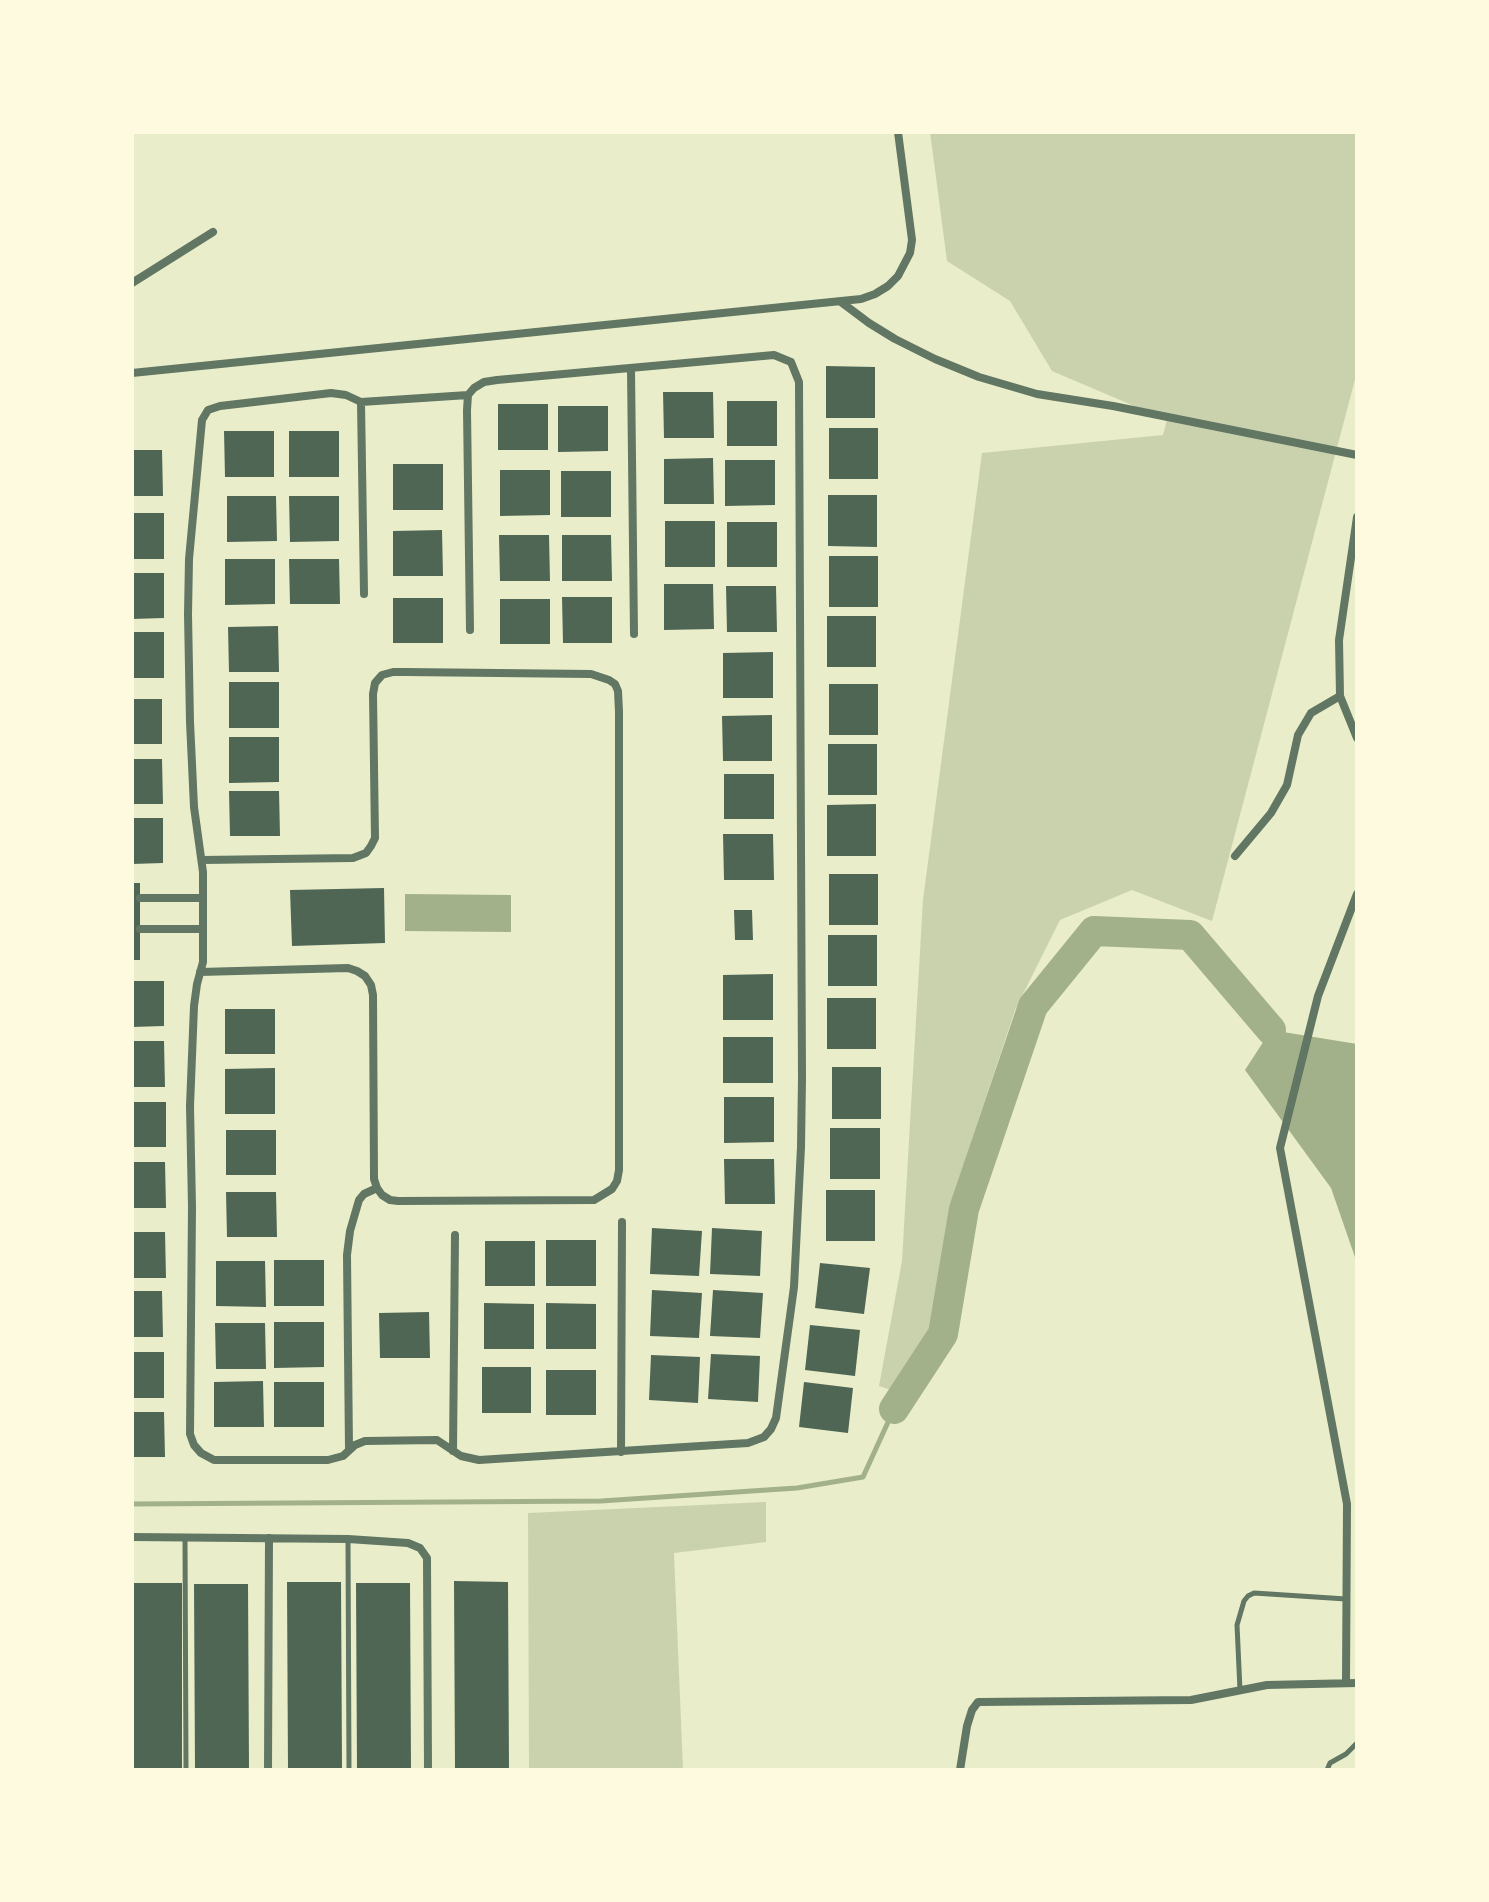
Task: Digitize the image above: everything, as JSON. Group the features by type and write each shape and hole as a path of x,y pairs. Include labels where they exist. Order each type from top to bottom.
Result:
{"street":[{"path":"132,373 861,299 888,286 905,265 910,253 912,240 898,132"},
{"path":"132,283 213,232"},
{"path":"841,302 895,339 979,377 1037,394 1113,406 1357,455"},
{"path":"468,395 361,402 331,393 220,406 211,408 203,417 193,505 188,614 193,793 202,860 203,898 203,962 194,1006 190,1106 190,1434 201,1453 219,1461 328,1460 343,1456 365,1441 437,1440 467,1458 479,1460 621,1452 748,1443 764,1437 774,1423 794,1287 801,1147 798,376 791,362 774,355 484,382 474,388 468,395 467,410 470,630"},
{"path":"631,369 634,634"},
{"path":"361,402 364,594"},
{"path":"1357,517 1339,640 1340,696 1357,738"},
{"path":"200,972 348,968 365,976 373,995 374,1179 382,1195 398,1201 594,1200 612,1189 617,1181 619,712 615,684 591,674 393,672 382,675 375,683 373,694 375,838 366,853 353,858 202,860"},
{"path":"1235,856 1271,813 1287,785 1298,735 1311,713 1340,696"},
{"path":"1346,1682 1347,1504 1280,1148 1318,996 1357,894"},
{"path":"140,898 203,898"},
{"path":"140,929 203,929"},
{"path":"349,1451 347,1255 359,1200 377,1188"},
{"path":"621,1452 622,1222"},
{"path":"453,1451 455,1235"},
{"path":"132,1537 348,1539 408,1543 420,1548 427,1558 428,1770"},
{"path":"268,1770 269,1538"},
{"path":"960,1770 967,1726 978,1702 1191,1700 1267,1685 1357,1683"}],"lane":[{"path":"185,1538 186,1770"},
{"path":"348,1539 349,1770"},
{"path":"1240,1691 1237,1625 1248,1596 1254,1593 1346,1599"},
{"path":"1327,1770 1330,1763 1357,1743"}],"shaded area":[{"path":"930,132 1357,132 1357,372 1212,921 1132,890 1060,920 1015,1010 951,1202 932,1332 897,1392 879,1386 902,1261 923,900 982,453 1163,435 1167,420 1052,371 1010,301 947,261"},
{"path":"405,894 511,895 511,932 405,931"},
{"path":"1271,1030 1357,1044 1357,1263 1331,1188 1245,1070"},
{"path":"766,1502 766,1542 674,1553 683,1770 529,1770 528,1513"}],"building":[{"path":"826,366 875,367 875,418 826,418"},
{"path":"663,392 713,392 714,438 664,438"},
{"path":"727,401 777,401 777,446 727,446"},
{"path":"498,404 548,404 548,450 498,450"},
{"path":"558,406 608,406 608,451 558,452"},
{"path":"829,428 878,428 878,479 829,479"},
{"path":"224,431 274,431 274,477 225,477"},
{"path":"289,431 339,431 339,477 289,477"},
{"path":"132,450 162,450 163,496 132,496"},
{"path":"713,458 714,504 664,504 664,459"},
{"path":"725,460 775,460 775,505 725,506"},
{"path":"393,464 443,464 443,510 393,510"},
{"path":"500,470 550,470 550,515 500,516"},
{"path":"561,471 611,471 611,517 561,517"},
{"path":"828,495 877,495 877,547 828,546"},
{"path":"227,496 276,496 277,541 227,542"},
{"path":"289,496 339,496 339,541 290,542"},
{"path":"132,513 164,513 164,559 132,559"},
{"path":"665,521 715,521 715,567 665,567"},
{"path":"727,522 777,522 777,567 727,567"},
{"path":"442,530 443,576 393,576 393,531"},
{"path":"499,535 549,535 550,581 500,581"},
{"path":"562,535 611,535 612,581 562,581"},
{"path":"829,556 878,556 878,607 829,607"},
{"path":"225,559 275,559 275,604 225,605"},
{"path":"289,559 339,559 340,604 290,604"},
{"path":"132,573 164,573 164,618 132,619"},
{"path":"664,584 713,584 714,629 664,630"},
{"path":"726,586 776,586 777,632 727,632"},
{"path":"562,597 612,597 612,643 563,643"},
{"path":"393,598 443,598 443,643 393,643"},
{"path":"500,599 550,599 550,644 500,644"},
{"path":"827,616 876,616 876,667 827,667"},
{"path":"278,626 279,672 229,672 228,627"},
{"path":"132,632 164,632 164,678 132,678"},
{"path":"773,652 773,698 723,698 723,653"},
{"path":"229,682 279,682 279,728 229,728"},
{"path":"829,684 878,684 878,735 829,735"},
{"path":"132,699 162,699 162,744 132,744"},
{"path":"772,715 772,761 723,761 722,716"},
{"path":"229,737 279,737 279,782 229,783"},
{"path":"828,744 877,744 877,795 828,795"},
{"path":"132,759 162,759 163,804 132,804"},
{"path":"724,774 774,774 774,819 724,819"},
{"path":"229,791 279,791 280,836 230,836"},
{"path":"876,804 876,856 827,856 827,805"},
{"path":"132,818 163,818 163,863 132,864"},
{"path":"723,834 773,834 774,880 724,880"},
{"path":"829,874 878,874 878,925 829,925"},
{"path":"132,883 140,883 140,960 132,960"},
{"path":"384,888 385,943 292,946 290,890"},
{"path":"734,910 752,910 753,940 735,940"},
{"path":"828,935 877,935 877,986 828,986"},
{"path":"773,974 773,1020 723,1020 723,975"},
{"path":"132,981 164,981 164,1026 132,1027"},
{"path":"827,998 876,998 876,1049 827,1049"},
{"path":"225,1009 275,1009 275,1054 225,1054"},
{"path":"723,1037 773,1037 773,1083 723,1083"},
{"path":"132,1041 164,1041 165,1087 132,1087"},
{"path":"832,1067 881,1067 881,1119 832,1119"},
{"path":"275,1068 275,1114 225,1114 225,1069"},
{"path":"724,1097 774,1097 774,1142 724,1143"},
{"path":"132,1102 166,1102 166,1147 132,1147"},
{"path":"830,1128 880,1128 880,1179 830,1179"},
{"path":"226,1130 276,1130 276,1175 226,1175"},
{"path":"724,1159 774,1159 775,1204 725,1204"},
{"path":"132,1162 165,1162 166,1208 132,1208"},
{"path":"826,1190 875,1190 875,1241 826,1241"},
{"path":"226,1192 276,1192 277,1237 227,1237"},
{"path":"652,1228 702,1231 699,1276 650,1274"},
{"path":"712,1228 762,1231 760,1276 710,1274"},
{"path":"132,1232 165,1232 166,1278 132,1278"},
{"path":"546,1240 596,1240 596,1286 546,1286"},
{"path":"485,1241 535,1241 535,1286 485,1286"},
{"path":"274,1260 324,1260 324,1306 274,1306"},
{"path":"216,1261 265,1261 266,1307 216,1306"},
{"path":"820,1263 870,1268 864,1314 815,1308"},
{"path":"652,1290 702,1293 699,1338 650,1336"},
{"path":"713,1290 763,1293 760,1338 710,1336"},
{"path":"132,1291 162,1291 163,1337 132,1337"},
{"path":"484,1303 534,1304 534,1349 484,1349"},
{"path":"546,1303 596,1304 596,1349 546,1349"},
{"path":"429,1312 430,1358 380,1358 379,1313"},
{"path":"274,1322 324,1322 324,1367 274,1368"},
{"path":"215,1323 265,1323 266,1369 216,1369"},
{"path":"810,1325 860,1330 855,1376 805,1370"},
{"path":"132,1352 164,1352 164,1398 132,1398"},
{"path":"711,1354 760,1356 758,1402 708,1399"},
{"path":"651,1355 700,1357 698,1403 649,1400"},
{"path":"482,1367 531,1367 531,1413 482,1413"},
{"path":"546,1370 596,1370 596,1415 546,1415"},
{"path":"263,1381 264,1427 214,1427 214,1382"},
{"path":"274,1382 324,1382 324,1427 274,1427"},
{"path":"804,1382 853,1388 848,1433 799,1427"},
{"path":"132,1412 164,1412 165,1457 132,1457"},
{"path":"454,1581 508,1582 509,1770 455,1770"},
{"path":"287,1582 341,1582 342,1770 288,1770"},
{"path":"132,1583 182,1583 182,1770 132,1770"},
{"path":"356,1583 410,1583 411,1770 357,1770"},
{"path":"194,1584 248,1584 249,1770 195,1770"}],"waterway":[{"path":"894,1409 943,1334 964,1209 1033,1006 1094,931 1190,935 1271,1030"},
{"path":"132,1504 601,1501 797,1488 863,1477 894,1409"}]}
